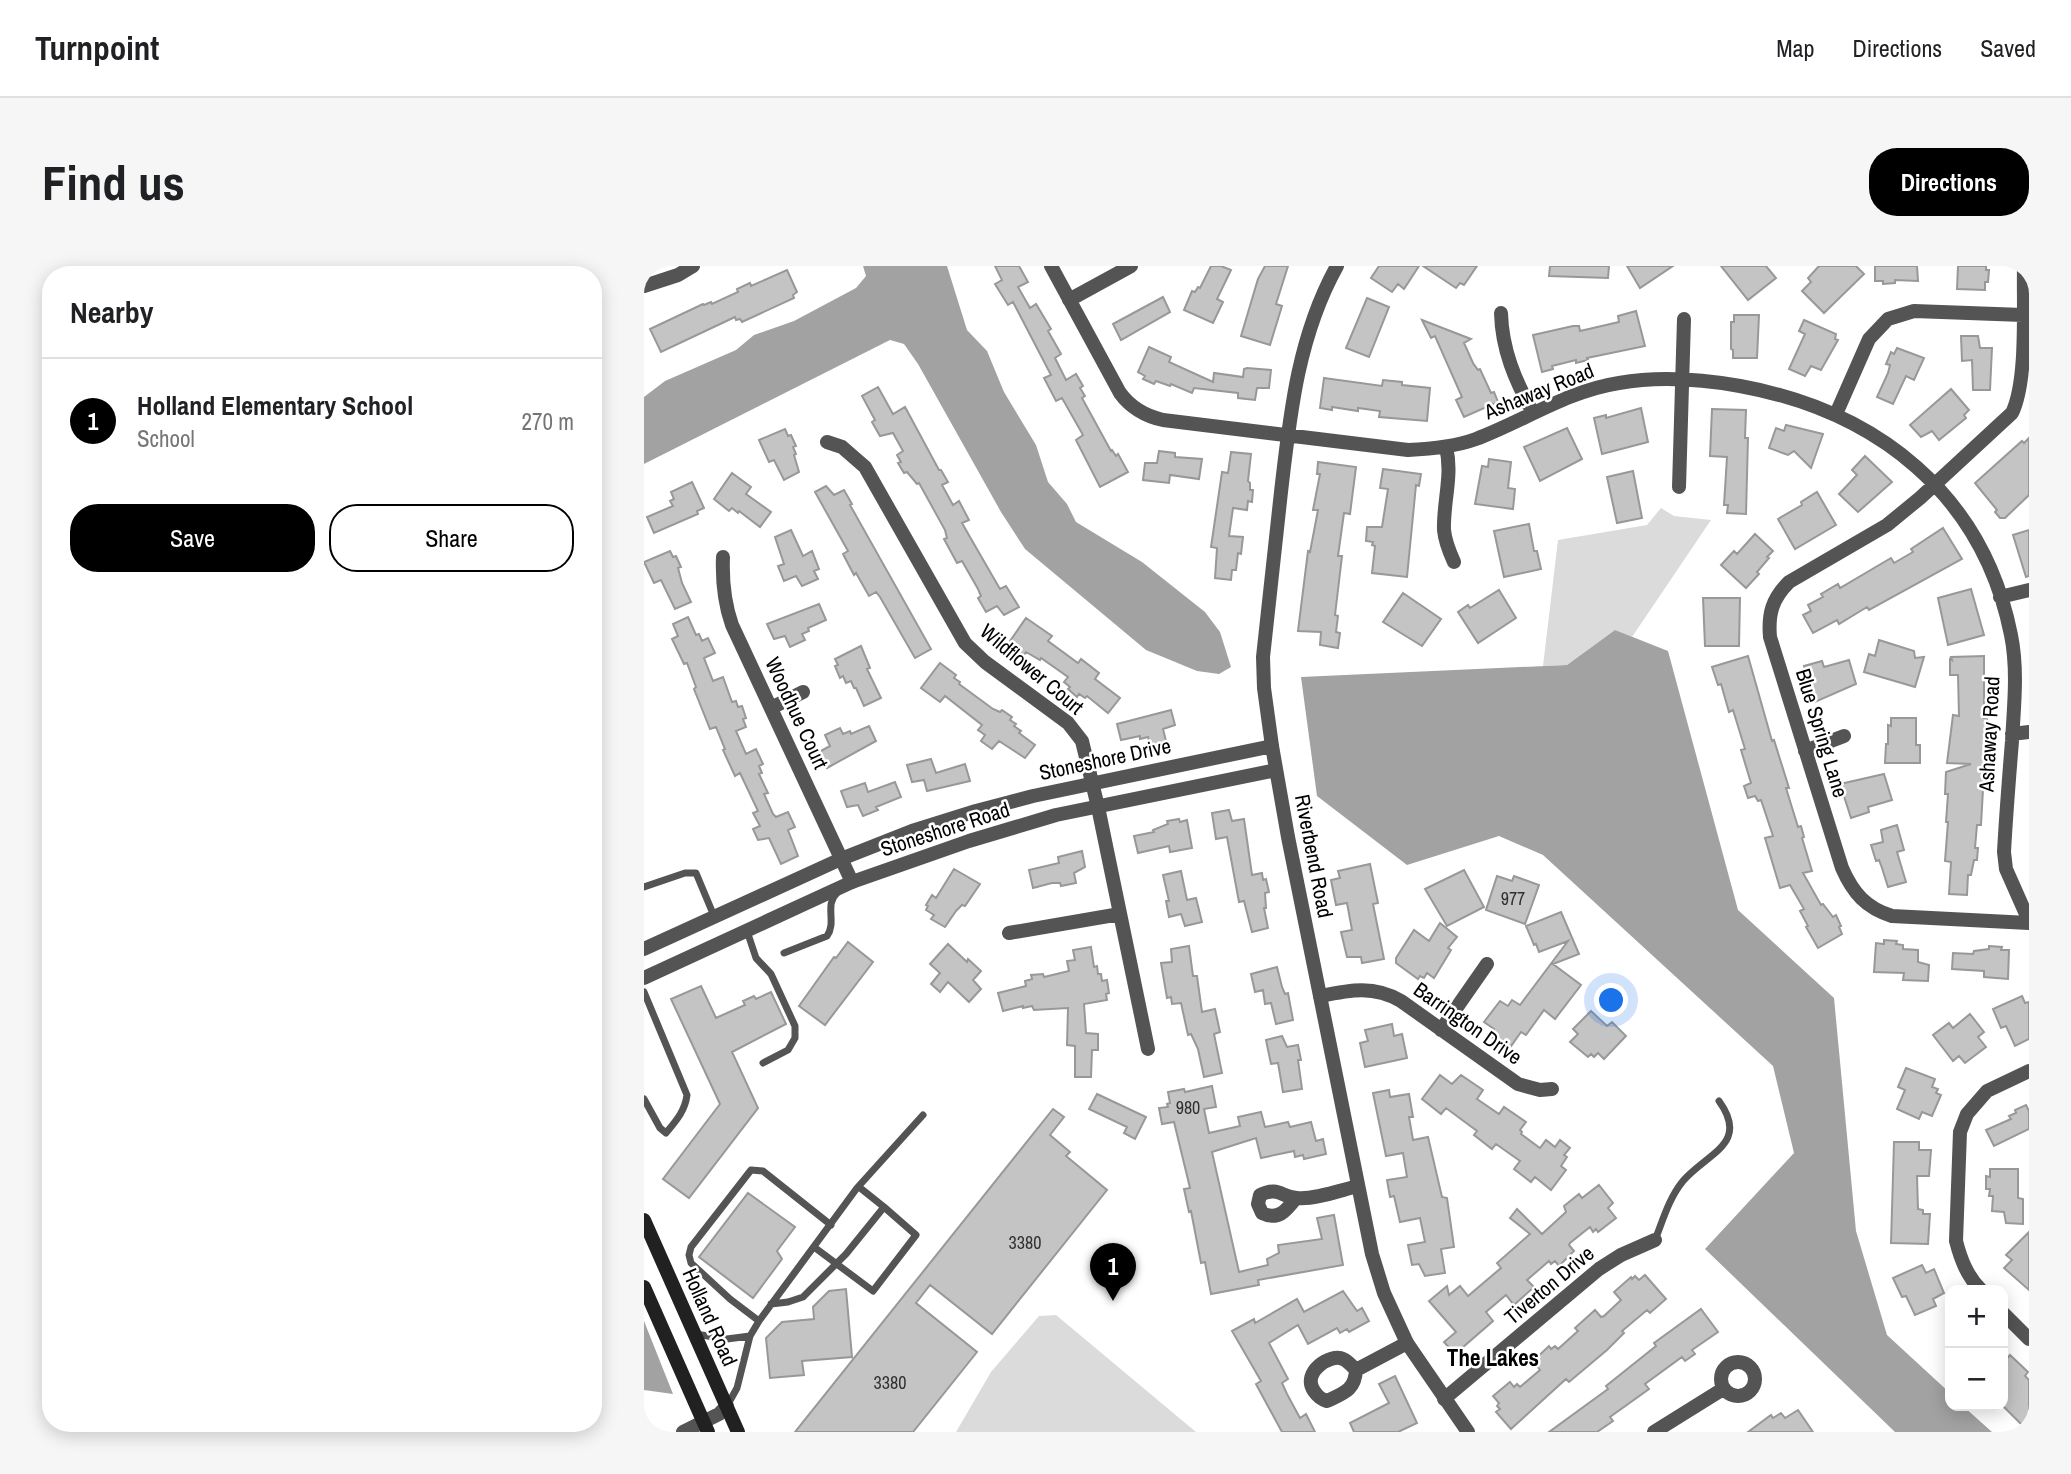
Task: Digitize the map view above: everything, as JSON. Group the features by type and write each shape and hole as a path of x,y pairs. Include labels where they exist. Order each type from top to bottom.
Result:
{"main road":[{"name":"Holland Road","path":"644,1220 738,1432"},
{"path":"644,1287 706,1427"}],"street":[{"path":"644,286 678,275 693,266"},
{"name":"Ashaway Road","path":"1051,266 1120,393 1136,410 1152,418 1408,450 1446,447 1474,440 1566,398 1606,385 1648,379 1683,379 1765,390 1797,399 1836,414 1887,443 1935,484 1966,524 1984,557 2000,597 2011,636 2014,673 2004,852 2006,869 2029,922"},
{"path":"1069,300 1131,266"},
{"name":"Riverbend Road","path":"1337,266 1317,309 1294,388 1263,657 1264,688 1287,837 1372,1254 1384,1293 1406,1343 1468,1432"},
{"name":"Blue Spring Lane","path":"2024,266 2021,370 2017,402 2012,413 1887,525 1789,582 1772,606 1768,621 1770,637 1849,886 1865,904 1892,916 2029,922"},
{"path":"1836,414 1869,339 1888,319 1914,311 2023,315"},
{"path":"1501,313 1508,360 1533,413"},
{"path":"1679,487 1684,319"},
{"name":"Wildflower Court","path":"827,442 848,452 865,467 965,643 985,662 1074,729 1086,752 1147,1049"},
{"path":"1446,447 1449,469 1444,530 1454,562"},
{"name":"Woodhue Court","path":"723,557 722,582 726,606 852,882"},
{"path":"2000,597 2029,590"},
{"path":"771,708 803,692"},
{"path":"2012,734 2029,732"},
{"path":"1805,751 1844,736"},
{"name":"Stoneshore Drive","path":"714,916 841,859 912,831 976,811 1033,796 1272,746"},
{"name":"Stoneshore Road","path":"644,978 852,882 969,841 1056,815 1276,770"},
{"path":"1009,933 1120,914"},
{"path":"644,949 714,916"},
{"path":"1441,1030 1487,964"},
{"name":"Barrington Drive","path":"1320,996 1353,989 1381,991 1401,1001 1518,1084 1539,1090 1552,1089"},
{"path":"1976,1285 1968,1275 1956,1241 1960,1132 1967,1114 1987,1091 2029,1071"},
{"path":"1296,1198 1358,1186"},
{"name":"Tiverton Drive","path":"1444,1399 1599,1269 1621,1255 1655,1240"},
{"path":"2008,1317 2029,1339"},
{"path":"1356,1370 1406,1343"},
{"path":"1654,1432 1723,1389"},
{"path":"683,1432 706,1427 727,1406"}],"lane":[{"path":"644,887 685,873 696,873 714,916"},
{"path":"784,953 827,936 831,930 832,896 852,882"},
{"path":"747,930 756,958 771,974 795,1026 795,1038 788,1049 763,1063"},
{"path":"644,992 687,1095 686,1105 666,1133 660,1128 644,1099"},
{"path":"644,1018 653,1013"},
{"path":"1655,1240 1671,1199 1684,1180 1727,1140 1731,1120 1719,1101"},
{"path":"727,1406 734,1396 750,1336 759,1321 859,1186 923,1115"},
{"path":"759,1321 691,1263 691,1247 751,1170 757,1169 831,1225"},
{"path":"814,1247 873,1291 916,1235 859,1186"},
{"path":"771,1304 803,1297 836,1264 884,1207"},
{"path":"695,1334 727,1339 750,1336"}],"shaded area":[{"path":"863,266 947,266 967,330 987,351 1004,392 1036,445 1048,482 1067,504 1076,522 1142,562 1205,612 1220,632 1231,667 1219,674 1197,671 1146,650 1025,549 904,344 890,340 644,464 644,397 665,381 736,350 754,335 794,321 856,288 866,276"},
{"path":"1661,508 1674,516 1711,520 1632,637 1615,630 1567,665 1543,666 1558,540 1647,525"},
{"path":"1615,630 1668,651 1738,910 1834,998 1856,1231 1887,1335 1945,1388 1945,1411 1969,1411 1992,1432 1895,1432 1705,1249 1794,1153 1773,1066 1543,855 1499,836 1407,865 1317,796 1301,677 1567,665"},
{"path":"1056,1315 1196,1432 956,1432 991,1372 1039,1316"},
{"path":"644,1321 673,1394 644,1390"}],"building":[{"path":"995,266 1019,266 1028,282 1018,287 1030,308 1036,304 1051,329 1048,331 1061,354 1055,358 1066,380 1076,374 1083,386 1080,388 1085,396 1082,398 1111,451 1116,456 1118,454 1128,472 1100,487 1076,440 1083,435 1062,398 1056,401 1044,378 1051,375 1013,302 1008,305 995,284 1002,280"},
{"path":"1211,266 1231,270 1217,299 1223,302 1213,323 1184,310 1192,291 1200,288"},
{"path":"1265,266 1288,266 1276,304 1282,306 1270,345 1241,336 1258,279"},
{"path":"1379,266 1419,266 1404,289 1398,284 1392,292 1371,278"},
{"path":"1423,266 1477,266 1464,285 1460,283 1456,288"},
{"path":"1550,266 1609,266 1608,278 1549,276"},
{"path":"1627,266 1673,266 1640,288"},
{"path":"1721,266 1766,266 1776,278 1748,300"},
{"path":"1819,266 1856,266 1864,274 1824,313 1802,291 1811,282 1808,278"},
{"path":"1875,266 1917,266 1918,281 1895,280 1895,283 1883,284 1883,281 1875,281"},
{"path":"1958,266 1986,266 1986,270 1989,270 1985,290 1957,289"},
{"path":"787,270 797,292 793,295 794,298 742,322 735,317 661,352 650,329 703,304 712,304 750,283 751,286"},
{"path":"1163,297 1170,312 1121,340 1113,324"},
{"path":"1367,298 1389,307 1369,357 1346,348"},
{"path":"1636,311 1645,346 1587,358 1588,360 1576,363 1576,360 1552,366 1553,369 1542,372 1533,335 1573,326 1579,326 1580,331 1619,322 1618,316"},
{"path":"1734,315 1759,315 1757,358 1733,358 1731,322 1734,322"},
{"path":"1422,320 1471,339 1464,343 1473,363 1480,369 1498,402 1464,417 1456,400 1462,397 1435,336 1431,338"},
{"path":"1804,320 1836,334 1835,339 1838,340 1821,370 1811,366 1805,376 1789,369 1805,334 1799,331"},
{"path":"1961,336 1978,336 1980,348 1992,348 1990,390 1973,390 1972,360 1962,361"},
{"path":"1149,347 1171,357 1169,362 1213,382 1214,373 1243,377 1244,369 1247,368 1271,370 1269,388 1257,388 1255,400 1238,398 1238,393 1194,388 1192,393 1171,384 1170,386 1156,381 1154,384 1143,379 1145,376 1138,372"},
{"path":"1897,348 1924,358 1914,380 1906,376 1893,404 1877,397 1888,373 1890,365 1886,364 1891,352 1894,354"},
{"path":"1324,378 1382,386 1383,380 1430,388 1427,421 1379,417 1380,411 1358,408 1358,411 1320,408"},
{"path":"878,387 893,414 905,407 948,482 942,485 953,505 959,501 969,520 962,523 1000,589 1006,586 1019,607 1004,615 997,606 986,612 978,598 981,596 978,589 962,561 957,563 944,539 947,538 945,530 919,483 907,472 904,473 898,463 901,462 897,455 903,451 893,433 880,436 872,422 875,420 862,396"},
{"path":"1951,389 1969,410 1964,415 1966,418 1939,440 1932,431 1921,437 1910,425"},
{"path":"1641,408 1648,442 1602,454 1594,418 1606,415 1606,418"},
{"path":"1712,409 1746,410 1746,514 1727,513 1728,505 1724,505 1727,457 1710,456"},
{"path":"1786,425 1823,434 1811,468 1794,451 1788,455 1769,448 1776,428 1784,431"},
{"path":"1567,428 1582,459 1540,481 1524,447"},
{"path":"785,429 796,446 793,447 799,472 784,480 774,460 769,462 759,440"},
{"path":"2029,438 2029,495 2005,518 2000,518 1995,512 1997,510 1975,483 2022,441 2024,443"},
{"path":"1159,451 1175,453 1175,457 1202,459 1199,479 1170,475 1169,483 1143,480 1145,463 1157,463"},
{"path":"1231,452 1251,454 1248,481 1250,490 1253,490 1252,502 1248,501 1247,510 1233,508 1229,536 1243,537 1241,554 1238,553 1236,570 1232,570 1231,580 1215,578 1217,548 1211,547 1222,472 1228,473"},
{"path":"1865,456 1892,482 1858,512 1839,494 1857,475 1852,470"},
{"path":"1489,459 1511,462 1508,488 1515,489 1513,509 1475,504 1482,466 1488,467"},
{"path":"1318,462 1356,467 1350,514 1344,513 1338,556 1342,556 1335,615 1338,616 1336,632 1340,633 1338,648 1320,645 1321,632 1298,631 1308,551 1310,552 1318,510 1313,510 1320,474 1317,474"},
{"path":"1383,469 1421,474 1419,486 1416,485 1407,577 1372,573 1375,546 1372,545 1373,542 1366,541 1367,527 1382,527 1388,489 1380,488"},
{"path":"1633,471 1642,518 1617,523 1607,477"},
{"path":"732,473 751,487 746,494 771,512 760,527 739,511 738,513 732,508 729,511 714,499"},
{"path":"692,482 704,508 697,511 698,514 654,533 647,517 673,506 670,501 674,499 671,492"},
{"path":"826,486 834,495 844,490 931,649 915,658 880,597 876,592 869,596 856,573 854,575 843,554 848,551 815,492"},
{"path":"1817,492 1836,525 1795,549 1778,519 1802,505 1801,502"},
{"path":"1529,524 1534,551 1537,551 1541,569 1504,577 1494,531"},
{"path":"1943,528 1962,559 1869,610 1867,607 1839,624 1837,620 1813,633 1803,615 1811,611 1808,605 1823,597 1821,594 1838,584 1840,588 1891,558 1894,563"},
{"path":"791,530 803,556 812,551 819,569 814,571 818,579 802,586 796,576 784,581 778,566 784,564 775,537"},
{"path":"2029,530 2029,576 2026,577 2013,535"},
{"path":"1755,534 1773,551 1757,572 1759,574 1746,588 1721,565 1734,551 1737,554"},
{"path":"670,551 673,557 676,556 681,567 678,568 682,583 691,602 675,609 661,580 654,583 644,562"},
{"path":"1971,589 1984,635 1948,645 1938,598"},
{"path":"1499,590 1516,618 1478,643 1458,612 1468,605 1470,608"},
{"path":"1403,593 1441,619 1422,646 1383,622"},
{"path":"1703,598 1740,598 1739,646 1705,646"},
{"path":"819,604 826,620 808,628 809,631 802,634 805,640 790,647 785,636 774,639 767,624"},
{"path":"688,617 696,635 699,634 702,641 708,638 715,653 704,658 713,681 723,677 732,702 736,701 738,707 742,706 746,727 736,731 746,754 756,749 763,764 759,766 762,773 759,774 768,793 764,794 773,814 776,817 788,812 795,827 788,830 798,856 781,864 769,838 758,840 753,829 760,826 753,813 758,811 740,773 735,776 716,727 710,729 687,663 684,664 672,639 678,636 673,624"},
{"path":"1026,618 1052,636 1048,641 1078,663 1081,659 1099,673 1095,679 1120,698 1108,713 1087,696 1085,698 1079,694 1077,697 1064,682 1068,677 1041,658 1040,660 1026,652 1024,655 1014,648 1016,645 1010,641"},
{"path":"1879,640 1914,651 1915,658 1924,657 1915,687 1864,672 1869,654 1875,656"},
{"path":"861,646 870,668 867,669 881,698 864,706 851,681 846,683 843,676 840,678 835,666 838,665 835,659"},
{"path":"1748,656 1772,741 1774,740 1789,788 1786,788 1798,827 1801,826 1804,837 1802,838 1812,871 1803,873 1821,905 1823,904 1833,917 1836,915 1841,926 1839,927 1842,934 1818,948 1800,911 1804,909 1790,885 1780,888 1765,838 1773,836 1761,800 1758,801 1755,796 1748,798 1744,786 1751,783 1741,750 1745,749 1733,710 1729,712 1721,684 1718,685 1712,667"},
{"path":"1984,656 1984,718 1987,718 1981,825 1977,825 1975,848 1978,848 1977,860 1974,860 1971,875 1968,875 1967,895 1949,894 1951,862 1945,861 1948,822 1946,772 1971,764 1947,763 1953,715 1959,716 1958,675 1950,675 1950,659"},
{"path":"1849,660 1856,684 1815,702 1804,666 1822,661 1824,667"},
{"path":"940,663 956,675 954,678 959,684 993,709 1000,712 1002,710 1012,717 1010,720 1021,731 1019,733 1035,745 1025,758 999,741 992,749 981,741 985,735 978,730 982,725 945,696 940,702 921,688"},
{"path":"1171,710 1175,725 1163,729 1166,741 1150,745 1148,737 1140,739 1140,736 1121,740 1117,724"},
{"path":"1891,718 1916,718 1916,745 1920,745 1920,763 1885,763"},
{"path":"869,726 876,741 827,768 819,752 830,746 825,735 840,728 843,734 850,731 851,734"},
{"path":"931,759 936,773 965,764 970,781 927,791 924,780 912,782 907,765"},
{"path":"1884,774 1892,800 1868,807 1869,812 1851,818 1840,784"},
{"path":"895,782 901,797 876,807 878,810 863,816 858,805 847,807 841,791 865,783 868,792"},
{"path":"1229,810 1232,821 1244,819 1252,875 1262,873 1263,880 1266,879 1269,892 1265,893 1264,908 1268,928 1252,932 1244,901 1239,902 1227,837 1216,839 1212,813"},
{"path":"1179,819 1180,822 1187,820 1192,848 1170,852 1169,846 1138,853 1134,836 1154,832 1153,830 1168,824 1167,821"},
{"path":"1897,825 1904,850 1897,852 1906,882 1888,887 1871,845 1883,842 1881,830"},
{"path":"1082,851 1085,867 1074,873 1076,883 1061,886 1060,883 1052,883 1033,888 1029,870 1059,863 1058,857"},
{"path":"1370,864 1378,903 1373,904 1384,959 1362,963 1361,957 1347,957 1341,932 1352,930 1347,903 1336,905 1331,880 1340,878 1338,871"},
{"path":"954,869 980,884 965,906 962,905 956,911 945,927 931,919 934,915 926,910 926,905 932,895 936,898"},
{"path":"1464,870 1484,907 1447,926 1425,889"},
{"path":"1181,871 1187,900 1196,898 1202,922 1185,926 1181,914 1169,917 1166,901 1169,901 1163,875"},
{"path":"1497,876 1512,881 1514,876 1539,885 1525,924 1486,910"},
{"path":"1561,912 1579,954 1553,964 1581,985 1555,1019 1544,1010 1526,1035 1521,1032 1509,1049 1490,1036 1494,1029 1484,1022 1500,1001 1508,1006 1512,1000 1520,1005 1568,941 1539,952 1526,926"},
{"path":"1440,923 1457,937 1448,948 1451,950 1434,978 1427,973 1424,978 1420,976 1418,979 1396,963 1396,958 1414,930 1429,941"},
{"path":"1884,940 1897,941 1896,944 1903,945 1903,949 1918,950 1918,962 1929,965 1928,981 1903,980 1904,973 1874,972 1876,943 1884,944"},
{"path":"848,942 873,962 825,1025 799,1006"},
{"path":"948,944 981,971 973,980 981,989 969,1002 948,982 940,992 931,984 940,973 930,964"},
{"path":"1189,946 1202,1012 1215,1009 1220,1032 1214,1034 1222,1073 1204,1077 1198,1049 1191,1034 1188,1035 1181,1003 1172,1004 1171,997 1167,998 1161,963 1172,962 1171,949"},
{"path":"1989,946 2009,950 2008,979 1984,977 1984,971 1952,969 1953,953 1973,954 1974,951 1989,949"},
{"path":"1091,947 1094,967 1097,966 1102,981 1107,980 1109,993 1106,994 1107,1000 1084,1004 1086,1033 1098,1034 1098,1050 1092,1050 1091,1077 1075,1077 1075,1046 1067,1045 1068,1008 1034,1010 1032,1006 1023,1006 1003,1011 998,993 1026,986 1025,981 1032,979 1031,975 1043,974 1044,977 1069,971 1067,961 1075,960 1073,950"},
{"path":"1277,967 1282,987 1285,994 1288,993 1293,1020 1276,1024 1271,1003 1265,1004 1263,990 1255,992 1251,974"},
{"path":"701,986 716,1018 745,1005 743,1001 771,992 786,1024 732,1052 758,1108 689,1198 663,1179 720,1104 671,999"},
{"path":"2022,996 2025,1003 2029,1002 2029,1039 2015,1046 2006,1026 2001,1028 1993,1009"},
{"path":"1591,1011 1607,1026 1612,1022 1626,1036 1604,1059 1598,1053 1594,1057 1591,1054 1588,1057 1570,1042 1578,1034 1573,1029"},
{"path":"1970,1014 1984,1032 1978,1037 1986,1047 1965,1063 1959,1056 1953,1061 1933,1035 1949,1023 1953,1028"},
{"path":"1392,1024 1394,1036 1402,1034 1407,1058 1365,1067 1360,1043 1368,1041 1365,1030"},
{"path":"1282,1036 1287,1047 1298,1045 1302,1089 1283,1092 1278,1063 1271,1064 1266,1040"},
{"path":"1906,1068 1935,1079 1932,1087 1938,1089 1936,1093 1941,1095 1932,1116 1922,1112 1919,1119 1897,1109 1905,1090 1898,1087"},
{"path":"1440,1075 1452,1084 1461,1075 1483,1090 1477,1099 1499,1114 1504,1107 1526,1122 1520,1130 1521,1134 1540,1148 1546,1140 1555,1147 1560,1140 1570,1148 1564,1155 1567,1157 1561,1166 1566,1170 1551,1190 1535,1177 1531,1182 1514,1169 1520,1161 1496,1144 1492,1149 1474,1135 1477,1131 1446,1108 1441,1114 1422,1099"},
{"path":"1212,1086 1216,1107 1204,1109 1209,1133 1240,1126 1238,1117 1261,1112 1265,1127 1288,1122 1290,1127 1311,1122 1316,1141 1323,1139 1326,1154 1304,1159 1303,1155 1295,1157 1294,1151 1261,1158 1256,1138 1212,1152 1239,1272 1268,1265 1267,1259 1279,1253 1278,1245 1322,1239 1317,1218 1334,1215 1343,1265 1258,1280 1259,1285 1211,1294 1205,1262 1201,1263 1184,1189 1190,1188 1174,1122 1162,1124 1159,1108 1168,1107 1168,1092 1184,1089 1185,1092"},
{"path":"1389,1090 1390,1097 1409,1094 1413,1140 1428,1137 1442,1197 1447,1198 1454,1247 1441,1249 1445,1273 1425,1276 1419,1264 1412,1265 1408,1245 1425,1242 1420,1218 1400,1222 1394,1196 1390,1197 1387,1180 1407,1177 1403,1153 1386,1156 1373,1093"},
{"path":"1097,1094 1146,1117 1135,1139 1124,1133 1127,1127 1089,1109"},
{"path":"2026,1105 2029,1111 2029,1129 1994,1146 1986,1130 2011,1119 2009,1116 2016,1113 2015,1110"},
{"path":"1053,1109 1064,1117 1050,1135 1070,1152 1066,1156 1107,1190 992,1334 930,1285 916,1303 977,1352 913,1432 795,1432"},
{"path":"1894,1142 1919,1142 1919,1150 1931,1150 1929,1176 1917,1176 1918,1209 1923,1210 1923,1214 1930,1214 1928,1244 1891,1243"},
{"path":"1990,1169 2018,1169 2018,1198 2023,1199 2023,1224 2006,1223 2004,1212 1992,1211 1993,1196 1989,1196 1990,1189 1986,1189 1986,1176 1990,1177"},
{"path":"1599,1185 1613,1203 1608,1208 1616,1218 1598,1232 1596,1229 1593,1232 1590,1227 1570,1243 1574,1251 1559,1266 1555,1261 1551,1264 1549,1261 1527,1280 1534,1287 1514,1305 1506,1295 1486,1312 1493,1321 1455,1354 1444,1342 1456,1332 1429,1301 1447,1286 1449,1295 1460,1286 1468,1296 1501,1268 1497,1263 1530,1234 1510,1218 1517,1209 1542,1234 1566,1212 1564,1206 1579,1194 1582,1198"},
{"path":"748,1193 795,1227 777,1251 782,1259 753,1298 699,1257"},
{"path":"2029,1232 2029,1290 2004,1268 2012,1260 2006,1255"},
{"path":"1922,1265 1926,1273 1934,1269 1944,1293 1933,1299 1936,1306 1915,1315 1893,1278"},
{"path":"1645,1275 1666,1299 1650,1313 1647,1310 1622,1331 1624,1333 1607,1350 1569,1382 1566,1379 1511,1429 1496,1412 1500,1409 1497,1406 1499,1403 1493,1396 1510,1382 1514,1387 1517,1384 1520,1387 1540,1370 1533,1361 1549,1346 1551,1349 1555,1346 1558,1349 1578,1331 1575,1328 1595,1310 1601,1317 1604,1316 1621,1300 1614,1292 1631,1277 1632,1279 1635,1276 1639,1280"},
{"path":"846,1289 852,1357 802,1361 804,1375 770,1378 766,1338 782,1322 814,1319 813,1307 829,1291"},
{"path":"1343,1291 1357,1311 1362,1308 1369,1321 1349,1332 1347,1329 1340,1333 1337,1328 1308,1344 1298,1325 1269,1343 1288,1379 1282,1383 1287,1394 1300,1418 1306,1414 1315,1432 1282,1432 1256,1384 1261,1381 1232,1331 1254,1319 1255,1323 1297,1299 1304,1312"},
{"path":"1701,1309 1718,1332 1692,1350 1695,1354 1685,1361 1682,1357 1645,1384 1649,1389 1610,1417 1613,1421 1597,1432 1549,1432 1608,1389 1606,1386 1656,1346 1654,1343"},
{"path":"2010,1355 2028,1372 2025,1376 2029,1380 2029,1432 2008,1411"},
{"path":"1395,1376 1417,1423 1398,1432 1354,1432 1350,1423 1389,1403 1379,1384"},
{"path":"1798,1410 1813,1432 1748,1432 1771,1415 1773,1418 1781,1413 1785,1418"}],"place":[{"name":"Holland Elementary School","path":"1113,1301"}],"district":[{"name":"The Lakes","path":"1493,1357"}]}
